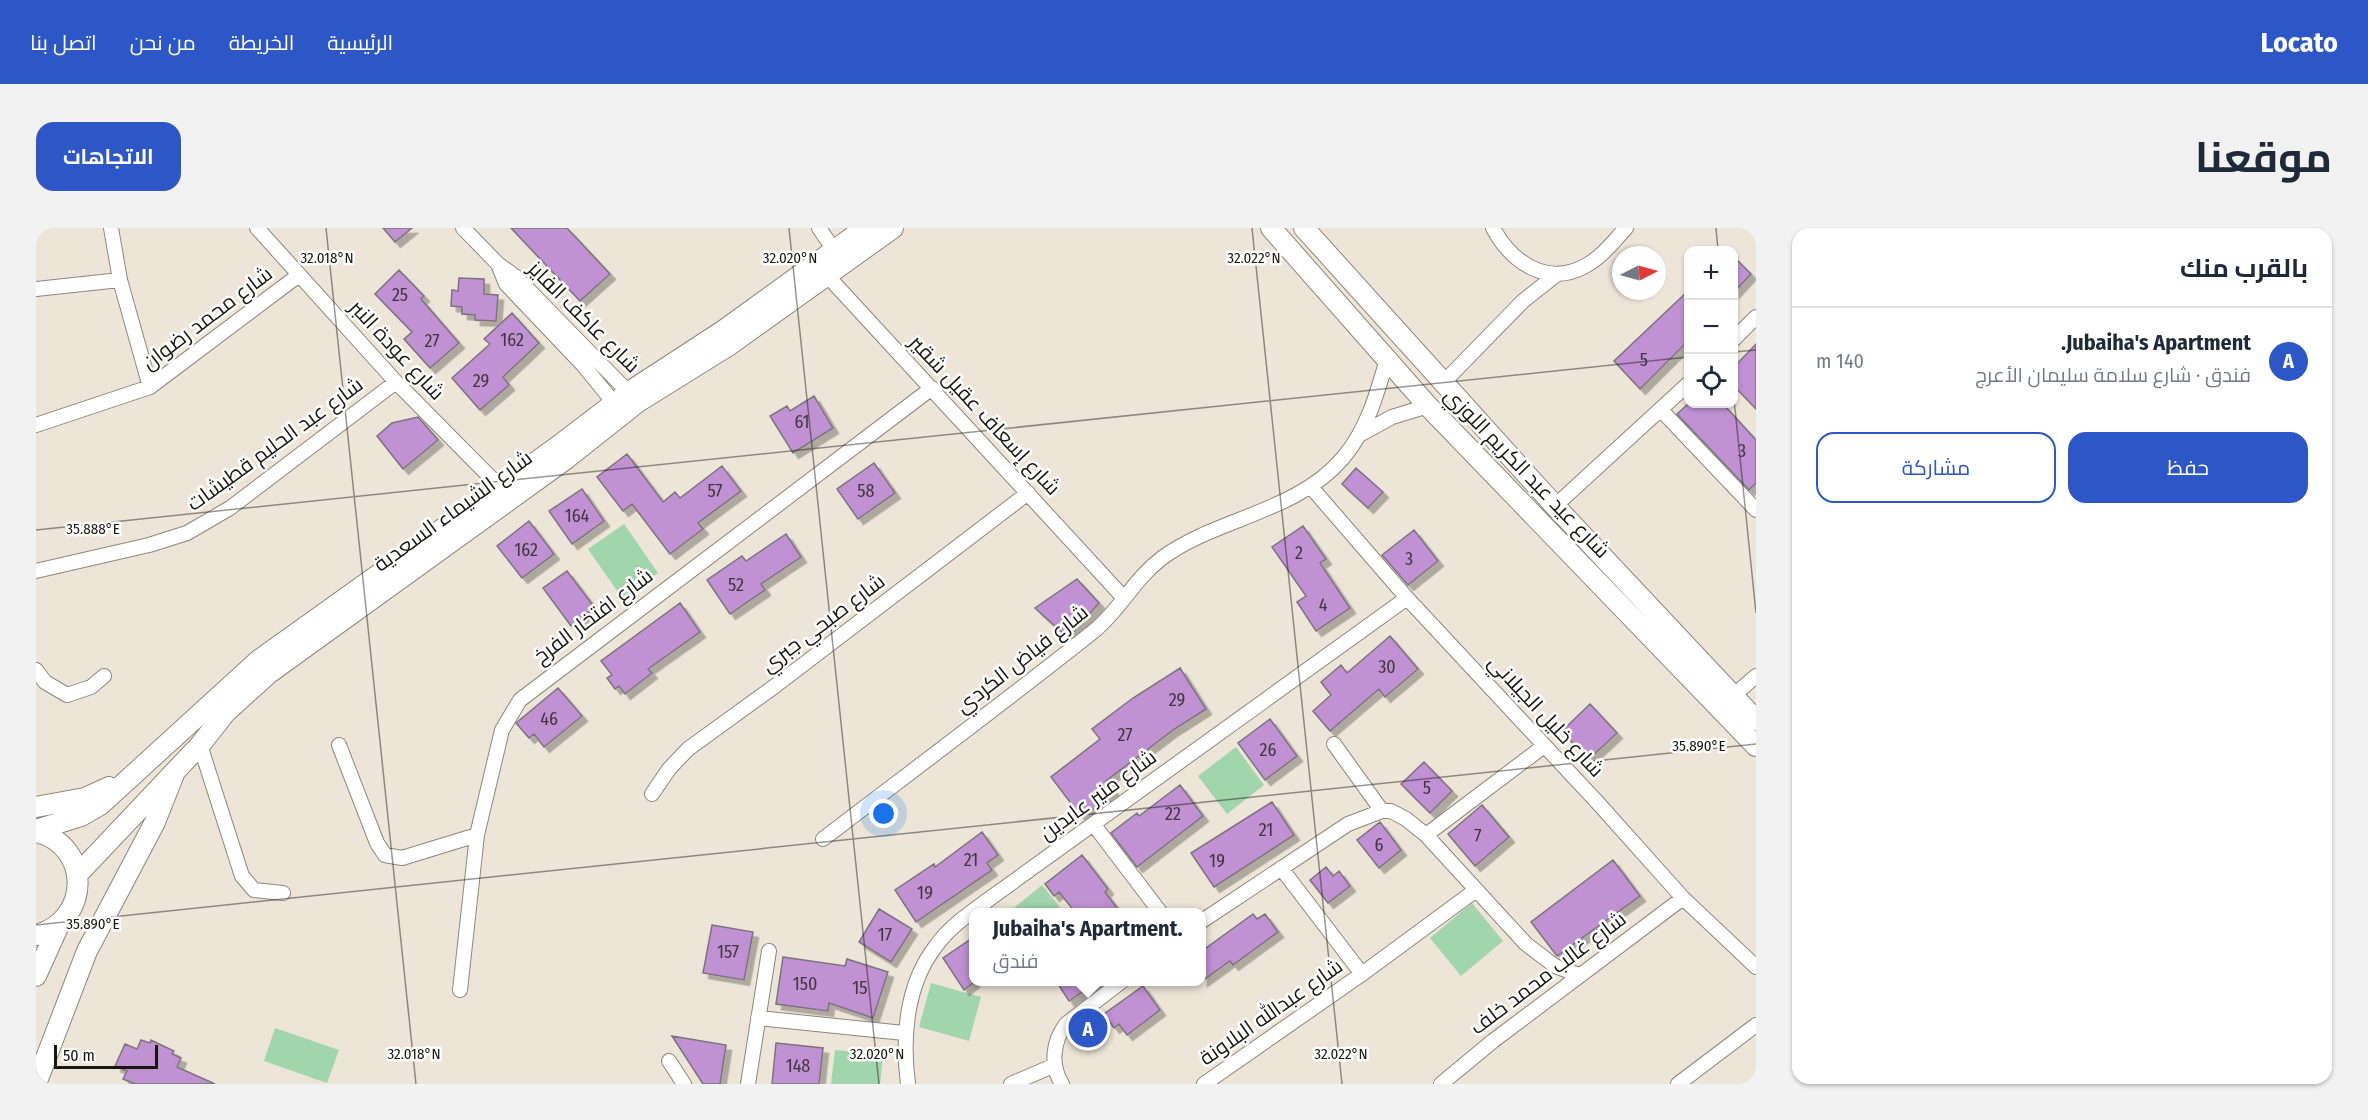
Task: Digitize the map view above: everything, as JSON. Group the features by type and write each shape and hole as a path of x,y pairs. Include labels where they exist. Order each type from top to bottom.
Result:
{"street":[{"path":"111,228 120,280 150,387"},
{"name":"شارع عودة النبر","path":"257,228 396,382 505,492"},
{"name":"شارع عاكف الفايز","path":"464,228 498,264 516,277 626,403"},
{"path":"819,228 834,250"},
{"name":"شارع الشيماء السعدية","path":"821,269 834,250 865,228"},
{"name":"شارع الشيماء السعدية","path":"36,831 91,811 154,757 220,706 259,660 505,492 557,447 626,403 717,335 821,269 893,228"},
{"name":"شارع عيد عبد الكريم اللوزي","path":"1271,228 1428,406 1756,746"},
{"name":"شارع عيد عبد الكريم اللوزي","path":"1304,228 1443,383 1756,720"},
{"path":"1493,228 1508,251 1522,263 1535,270 1556,275"},
{"path":"1443,383 1523,301 1556,275 1585,266 1604,252 1626,228"},
{"name":"شارع إسعاف عقيل شقير","path":"821,269 1124,597"},
{"name":"شارع محمد رضوان","path":"36,425 150,387 299,275"},
{"path":"36,289 120,280"},
{"path":"1738,335 1756,317"},
{"name":"شارع فياض الكردي","path":"823,839 1095,630 1145,572 1181,545 1278,504 1311,487 1342,459 1360,434 1375,400 1387,359"},
{"name":"شارع عبد الحليم قطيشات","path":"36,571 160,543 194,529 230,508 396,382"},
{"name":"شارع افتخار الفرخ","path":"460,990 477,835 502,730 520,700 932,388"},
{"path":"1556,506 1684,389"},
{"name":"شارع فياض الكردي","path":"1360,434 1392,417 1428,406"},
{"path":"1662,411 1756,510"},
{"name":"شارع خليل الجيلاني","path":"1311,487 1407,598 1683,898 1756,967"},
{"name":"شارع صبحي جبري","path":"651,794 688,749 775,686 1028,493"},
{"name":"شارع منير عابدين","path":"979,908 1287,682 1407,598"},
{"path":"36,670 45,682 67,695 91,687 104,676"},
{"path":"1733,696 1756,676"},
{"name":"شارع الشيماء السعدية","path":"78,874 200,745 220,706"},
{"path":"1334,744 1382,811"},
{"path":"200,745 242,876 254,890 283,893"},
{"path":"339,745 377,843 385,855 402,858 477,835"},
{"path":"1426,835 1544,746"},
{"path":"36,807 86,798 108,788 154,757"},
{"path":"36,1084 87,951 156,822 175,769"},
{"path":"1206,918 1359,818 1382,811 1398,814 1426,835 1542,958 1555,966 1579,975"},
{"path":"1094,825 1157,908"},
{"path":"36,831 51,837 66,849 78,874 76,902 59,925 36,976"},
{"name":"شارع عبدالله البلاونة","path":"1281,868 1362,974"},
{"name":"شارع عبدالله البلاونة","path":"1204,1084 1362,974 1476,890"},
{"name":"شارع غالب محمد خلف","path":"1441,1084 1579,975 1683,898"},
{"name":"شارع منير عابدين","path":"908,1084 904,1033 912,999 936,945 969,917"},
{"path":"36,935 59,925"},
{"path":"748,1084 769,951"},
{"path":"1062,1084 1055,1065 1056,1040 1066,1024 1115,986"},
{"path":"758,1018 904,1033"},
{"path":"1678,1084 1756,1025"},
{"path":"669,1061 684,1084"},
{"path":"1011,1084 1055,1065"}],"green space":[{"path":"624,524 658,573 622,598 588,549"},
{"path":"1236,747 1264,785 1227,814 1198,776"},
{"path":"1042,885 1061,908 1014,908"},
{"path":"1472,903 1503,941 1461,976 1430,938"},
{"path":"931,983 981,997 969,1041 919,1027"},
{"path":"275,1028 339,1050 327,1083 264,1061"},
{"path":"835,1050 883,1055 880,1084 831,1084"}],"building":[{"path":"383,228 412,228 395,242"},
{"path":"511,228 567,228 610,274 580,301"},
{"path":"1738,261 1751,274 1738,288"},
{"path":"399,270 424,296 421,299 459,343 430,368 404,339 412,332 375,294"},
{"path":"459,278 484,279 484,294 498,295 496,321 475,320 475,315 462,314 462,307 451,306 452,290 458,291"},
{"path":"1684,295 1684,345 1640,389 1614,361"},
{"path":"512,313 539,343 503,377 509,385 480,410 452,378 490,344 484,339"},
{"path":"1756,344 1756,409 1738,390 1738,363"},
{"path":"814,396 833,428 793,453 770,416 787,406 790,411"},
{"path":"1684,408 1727,408 1756,440 1756,483 1749,490 1677,414"},
{"path":"418,417 438,440 403,469 377,436 392,423"},
{"path":"627,454 663,502 675,492 680,498 722,466 741,491 698,523 703,529 670,554 632,504 623,511 597,477"},
{"path":"874,463 895,493 858,519 837,489"},
{"path":"1356,468 1383,492 1368,508 1342,484"},
{"path":"582,489 604,521 572,544 549,511"},
{"path":"529,521 554,554 522,578 497,546"},
{"path":"1303,526 1326,559 1320,563 1350,608 1316,631 1297,602 1306,596 1272,547"},
{"path":"1414,530 1438,561 1408,585 1382,555"},
{"path":"786,534 801,557 761,584 765,590 730,614 707,580 742,556 746,561"},
{"path":"567,571 595,608 571,626 543,588"},
{"path":"1077,579 1099,603 1068,638 1035,608"},
{"path":"680,603 700,632 648,669 652,673 625,694 619,686 615,689 607,678 612,675 601,661"},
{"path":"1390,636 1418,669 1385,697 1379,689 1330,731 1313,711 1331,695 1321,682 1341,665 1347,673"},
{"path":"1180,668 1206,709 1173,730 1106,781 1115,792 1082,818 1051,777 1100,739 1092,729 1133,698"},
{"path":"558,688 582,716 544,747 534,734 529,738 516,723"},
{"path":"1590,704 1617,733 1588,760 1562,731"},
{"path":"1270,719 1297,756 1265,780 1238,743"},
{"path":"1424,762 1452,791 1430,813 1401,784"},
{"path":"1180,785 1203,816 1137,867 1111,833 1137,813 1139,816"},
{"path":"1272,802 1294,835 1214,887 1191,853"},
{"path":"1482,805 1509,837 1475,866 1448,834"},
{"path":"1380,822 1401,850 1379,868 1357,840"},
{"path":"982,832 998,855 987,863 992,870 916,922 895,890 934,864 935,867"},
{"path":"1082,855 1108,889 1105,892 1117,908 1072,908 1059,892 1054,896 1045,884"},
{"path":"1613,860 1640,896 1557,956 1531,922"},
{"path":"1326,867 1333,876 1339,871 1350,886 1328,903 1310,880"},
{"path":"879,909 912,929 891,962 859,942"},
{"path":"1253,914 1257,919 1265,914 1278,932 1233,965 1230,961 1206,978 1206,948"},
{"path":"712,925 753,932 744,980 703,973"},
{"path":"969,940 969,986 964,990 943,958"},
{"path":"783,957 845,966 847,959 888,972 873,1018 829,1003 828,1011 776,1004"},
{"path":"1059,986 1091,986 1069,1001"},
{"path":"1143,986 1160,1010 1127,1035 1119,1024 1114,1028 1104,1014"},
{"path":"672,1036 726,1045 720,1084 703,1084"},
{"path":"141,1040 150,1043 151,1040 174,1051 172,1054 181,1058 177,1067 215,1084 135,1084 123,1079 127,1071 115,1066 125,1044 137,1049"},
{"path":"776,1043 823,1048 819,1084 772,1084"}],"place":[{"name":"Jubaiha's Apartment.","path":"1088,1028"}]}
